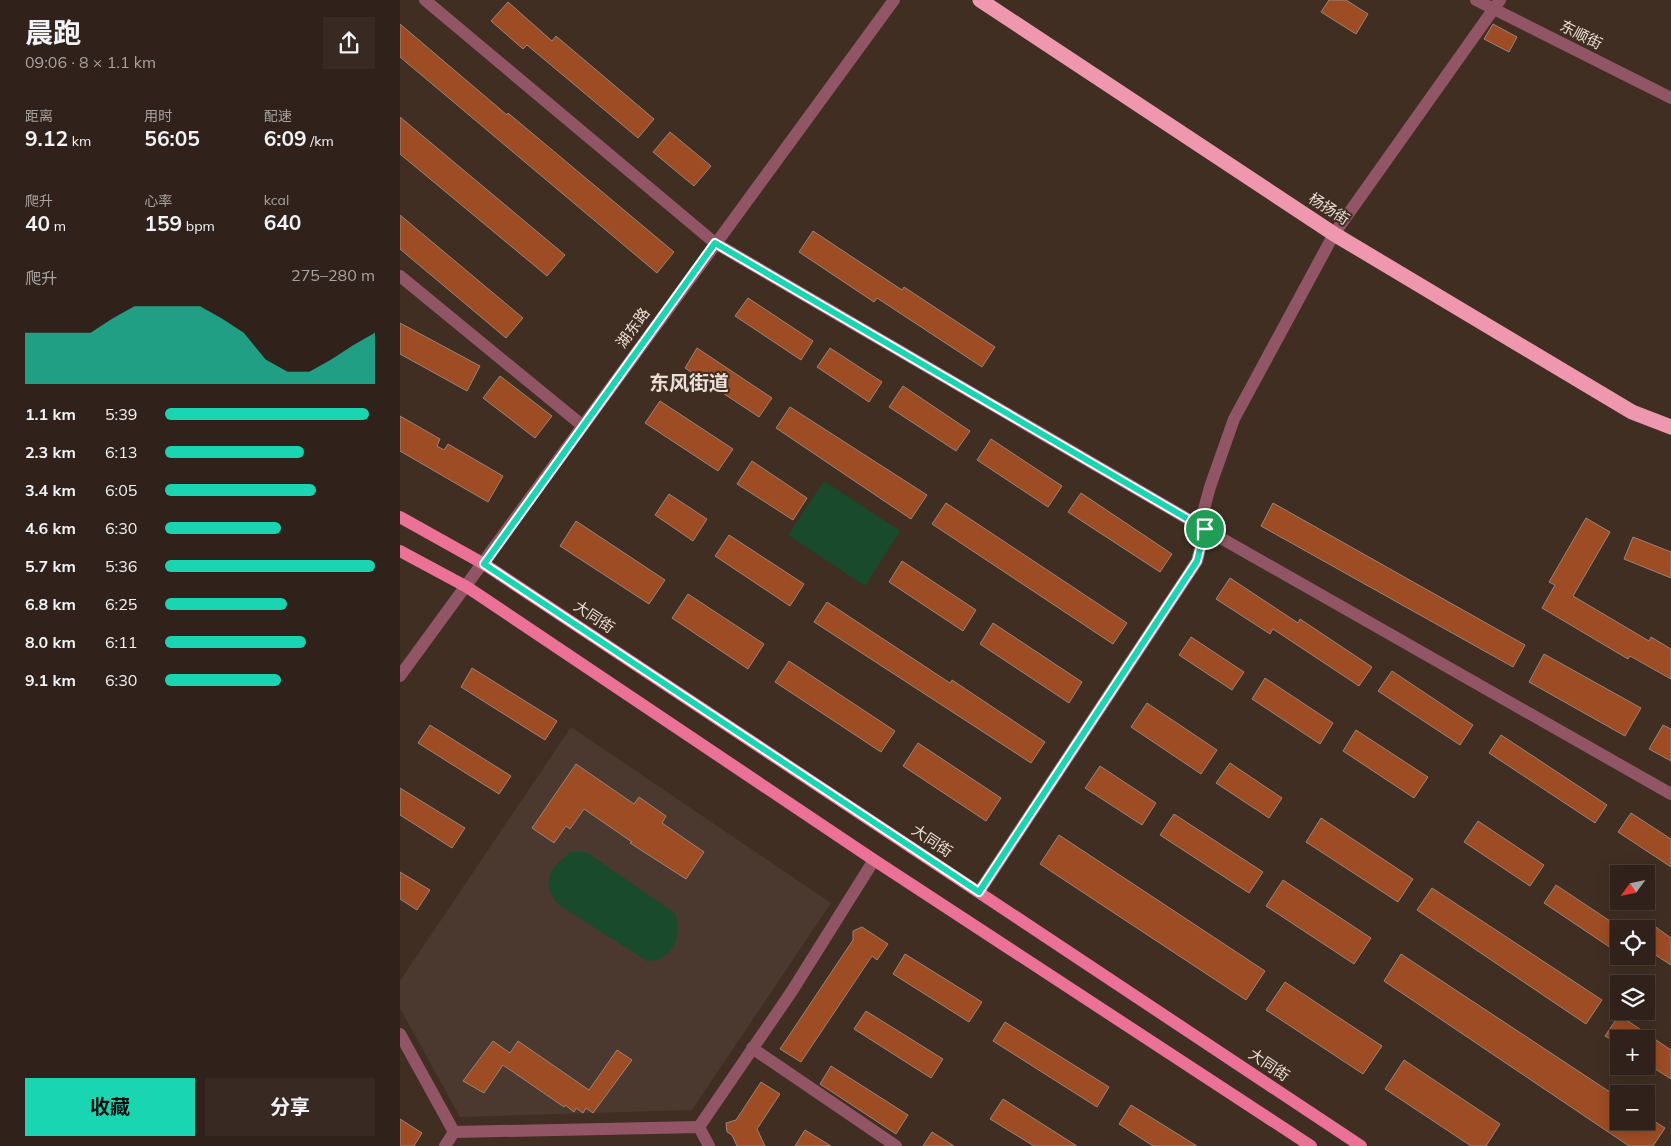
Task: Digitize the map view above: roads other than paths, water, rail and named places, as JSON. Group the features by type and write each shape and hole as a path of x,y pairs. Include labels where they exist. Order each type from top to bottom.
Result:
{"highway":[{"name":"杨扬街","path":"980,0 1334,234 1632,412 1671,427"}],"main road":[{"name":"大同街","path":"400,517 484,564 1362,1146"},
{"path":"400,551 467,587 874,860 1311,1146"}],"street":[{"path":"425,0 715,243 1205,529 1671,794"},
{"name":"湖东路","path":"400,676 484,564 715,243 894,0"},
{"name":"东顺街","path":"1476,0 1497,5 1671,98"},
{"path":"979,892 1197,561 1205,529 1204,509 1234,419 1334,234 1497,5"},
{"path":"400,276 583,426"},
{"path":"699,1127 792,991 874,860"},
{"path":"400,1034 454,1132"},
{"path":"752,1048 896,1146"},
{"path":"454,1132 699,1127"},
{"path":"699,1127 709,1146"},
{"path":"445,1146 454,1132"}],"district":[{"name":"东风街道","path":"689,383"}]}
